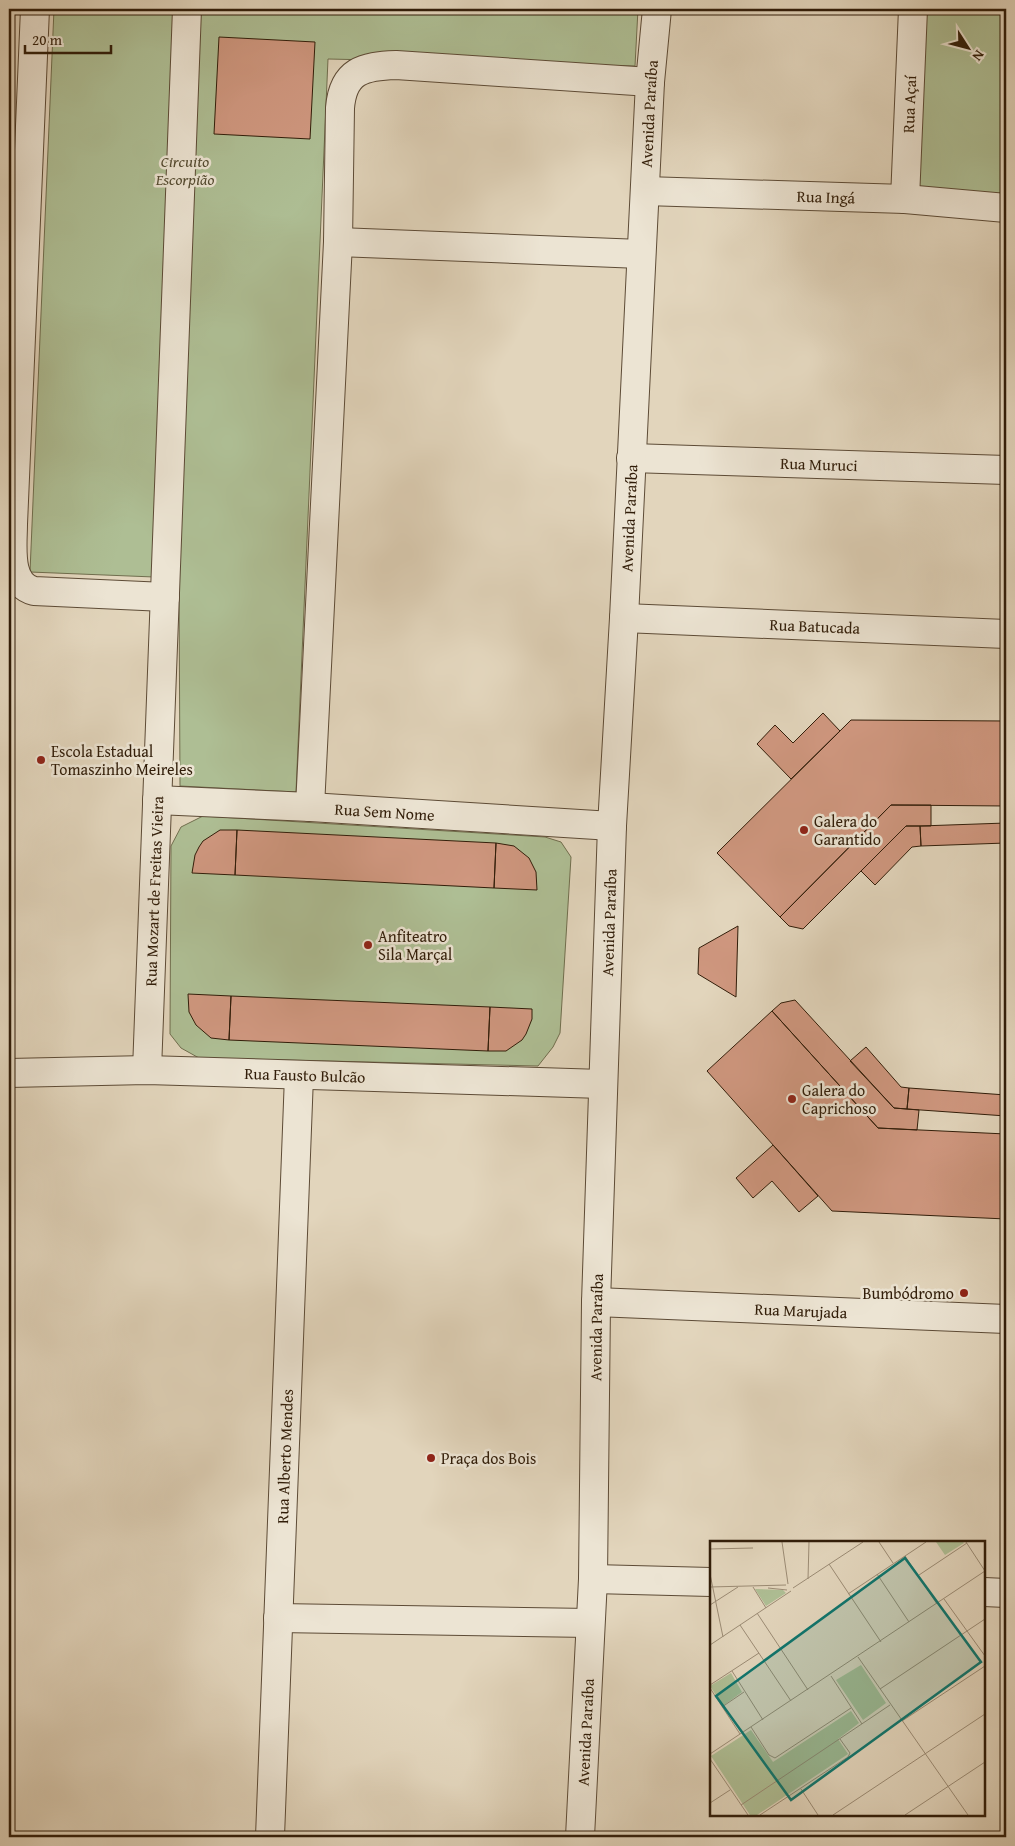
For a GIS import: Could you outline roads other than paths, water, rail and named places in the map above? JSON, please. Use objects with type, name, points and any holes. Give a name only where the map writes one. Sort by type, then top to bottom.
[{"type":"street","points":[[35,9],[20,113],[13,524],[13,561],[16,575],[24,586],[34,591],[165,597],[187,9]]},
{"type":"street","name":"Rua Açaí","points":[[905,199],[914,9]]},
{"type":"street","name":"Avenida Paraíba","points":[[580,1837],[593,1579],[596,1302],[612,826],[642,254],[650,82],[651,14]]},
{"type":"street","points":[[310,807],[338,242],[341,95],[350,80],[365,68],[388,65],[430,66],[650,82]]},
{"type":"street","name":"Rua Ingá","points":[[645,191],[905,199],[1006,208]]},
{"type":"street","points":[[338,242],[642,254]]},
{"type":"street","name":"Rua Muruci","points":[[631,458],[1006,470]]},
{"type":"street","name":"Rua Mozart de Freitas Vieira","points":[[147,1070],[165,597]]},
{"type":"street","name":"Rua Batucada","points":[[624,618],[1006,634]]},
{"type":"street","name":"Rua Sem Nome","points":[[157,800],[310,807],[612,826]]},
{"type":"street","name":"Rua Fausto Bulcão","points":[[9,1072],[147,1070],[602,1084]]},
{"type":"street","name":"Rua Alberto Mendes","points":[[270,1837],[299,1076]]},
{"type":"street","name":"Rua Marujada","points":[[596,1302],[1006,1319]]},
{"type":"street","points":[[593,1579],[710,1582]]},
{"type":"street","points":[[985,1592],[1006,1592]]},
{"type":"street","points":[[278,1618],[590,1623]]},
{"type":"place","name":"Escola Estadual Tomaszinho Meireles","points":[[41,760]]},
{"type":"place","name":"Galera do Garantido","points":[[804,830]]},
{"type":"place","name":"Anfiteatro Sila Marçal","points":[[368,945]]},
{"type":"place","name":"Galera do Caprichoso","points":[[792,1099]]},
{"type":"place","name":"Bumbódromo","points":[[964,1293]]},
{"type":"place","name":"Praça dos Bois","points":[[431,1458]]},
{"type":"park label","name":"Circuito Escorpião","points":[[185,170]]}]
